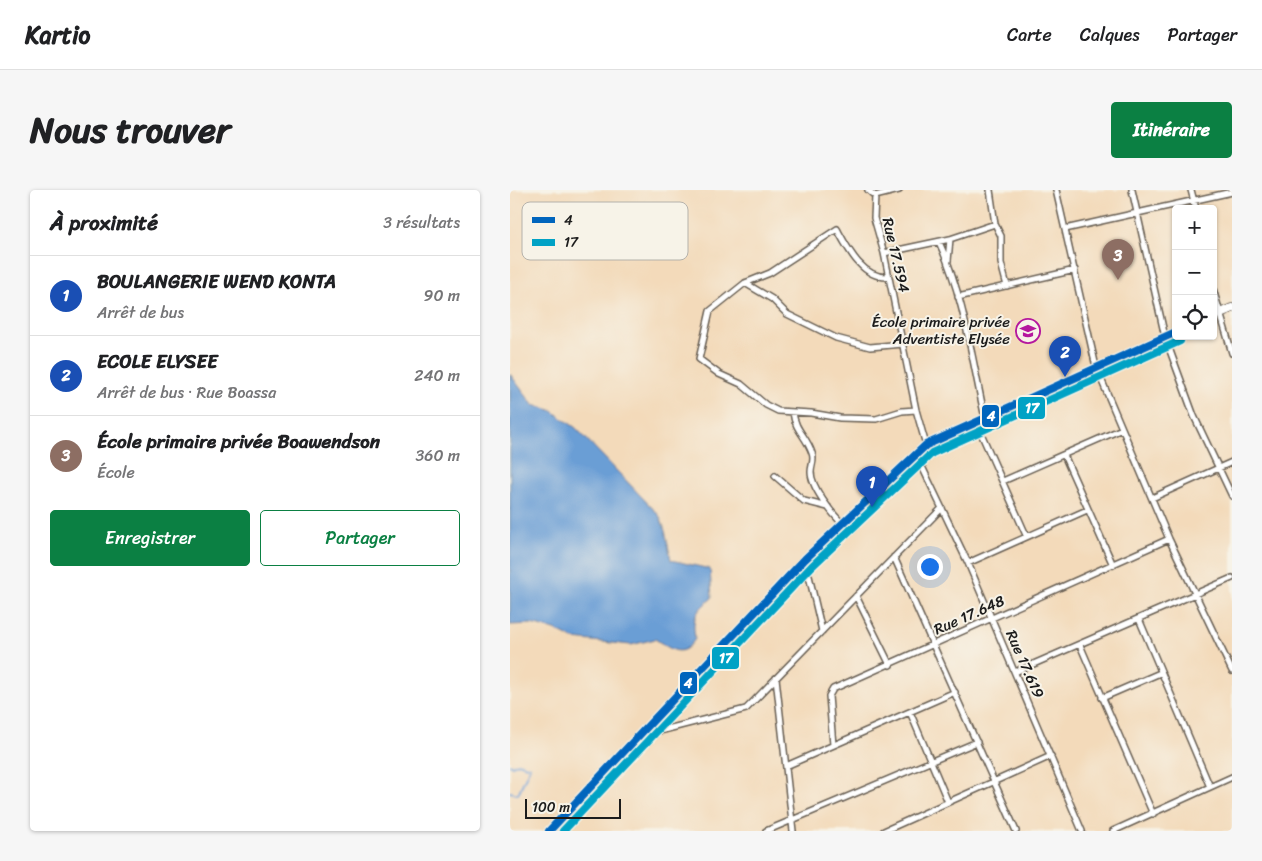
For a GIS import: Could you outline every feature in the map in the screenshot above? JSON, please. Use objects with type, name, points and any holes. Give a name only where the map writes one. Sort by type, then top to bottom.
[{"type":"street","points":[[868,190],[875,196],[899,190]]},
{"type":"street","points":[[990,190],[995,224],[1001,236],[1002,263],[1007,286]]},
{"type":"street","points":[[1056,190],[1096,367],[1169,539],[1232,672]]},
{"type":"street","points":[[1132,190],[1165,336],[1194,416],[1232,496]]},
{"type":"street","points":[[1191,190],[1195,205]]},
{"type":"street","points":[[1065,229],[1232,192]]},
{"type":"street","name":"Rue 17.594","points":[[875,196],[874,218],[884,253],[916,410],[926,445]]},
{"type":"street","points":[[884,253],[939,242],[995,224]]},
{"type":"street","points":[[888,276],[878,277],[863,268],[837,229],[770,273],[745,283],[710,311],[699,359],[719,374],[742,384],[773,409],[840,418],[876,419],[902,411],[916,410]]},
{"type":"street","points":[[948,262],[950,239]]},
{"type":"street","points":[[939,242],[948,262],[958,296],[985,418]]},
{"type":"street","points":[[958,296],[1075,270]]},
{"type":"street","points":[[745,283],[772,299],[787,314],[836,338],[870,347],[902,344]]},
{"type":"street","points":[[1217,315],[1232,308]]},
{"type":"street","points":[[1217,317],[1232,352]]},
{"type":"street","points":[[550,831],[805,559],[926,445],[1172,333]]},
{"type":"street","points":[[793,412],[797,430],[806,438],[814,457],[811,474],[828,507],[843,524]]},
{"type":"street","points":[[976,422],[1026,536]]},
{"type":"street","points":[[1003,481],[1122,429]]},
{"type":"street","name":"Rue 17.619","points":[[916,454],[968,564],[1082,831]]},
{"type":"street","points":[[1064,455],[1113,565]]},
{"type":"street","points":[[1152,498],[1232,462]]},
{"type":"street","points":[[775,476],[804,501],[828,507]]},
{"type":"street","points":[[639,736],[745,709],[942,508]]},
{"type":"street","points":[[968,564],[1026,536],[1087,510]]},
{"type":"street","name":"Rue 17.648","points":[[833,745],[829,693],[1169,539]]},
{"type":"street","points":[[894,557],[1015,831]]},
{"type":"street","points":[[805,559],[822,630]]},
{"type":"street","points":[[1015,672],[1232,578]]},
{"type":"street","points":[[856,596],[890,665]]},
{"type":"street","points":[[1139,619],[1160,673],[1210,787]]},
{"type":"street","points":[[1080,645],[1152,814]]},
{"type":"street","points":[[1102,698],[1160,673]]},
{"type":"street","points":[[776,678],[793,831]]},
{"type":"street","points":[[786,766],[955,692]]},
{"type":"street","points":[[910,712],[948,802]]},
{"type":"street","points":[[766,831],[930,760],[977,742]]},
{"type":"street","points":[[884,831],[995,783],[1051,756]]},
{"type":"street","points":[[1112,831],[1232,777]]},
{"type":"water","points":[[510,374],[533,405],[551,410],[576,428],[659,515],[671,560],[710,569],[712,598],[698,611],[694,625],[695,639],[686,649],[676,651],[655,639],[631,645],[573,639],[555,630],[531,624],[510,625]]},
{"type":"waterway","points":[[510,764],[512,766],[518,763],[530,767],[518,794],[510,792]]},
{"type":"transit line","name":"4","points":[[549,831],[805,559],[926,445],[1172,334]]},
{"type":"transit line","name":"17","points":[[563,831],[812,566],[932,453],[1180,341]]},
{"type":"place","name":"École primaire privée Boawendson","points":[[1118,280]]},
{"type":"place","name":"École primaire privée Adventiste Elysée","points":[[1028,331]]},
{"type":"place","name":"ECOLE ELYSEE","points":[[1065,377]]},
{"type":"place","name":"BOULANGERIE WEND KONTA","points":[[872,507]]}]
